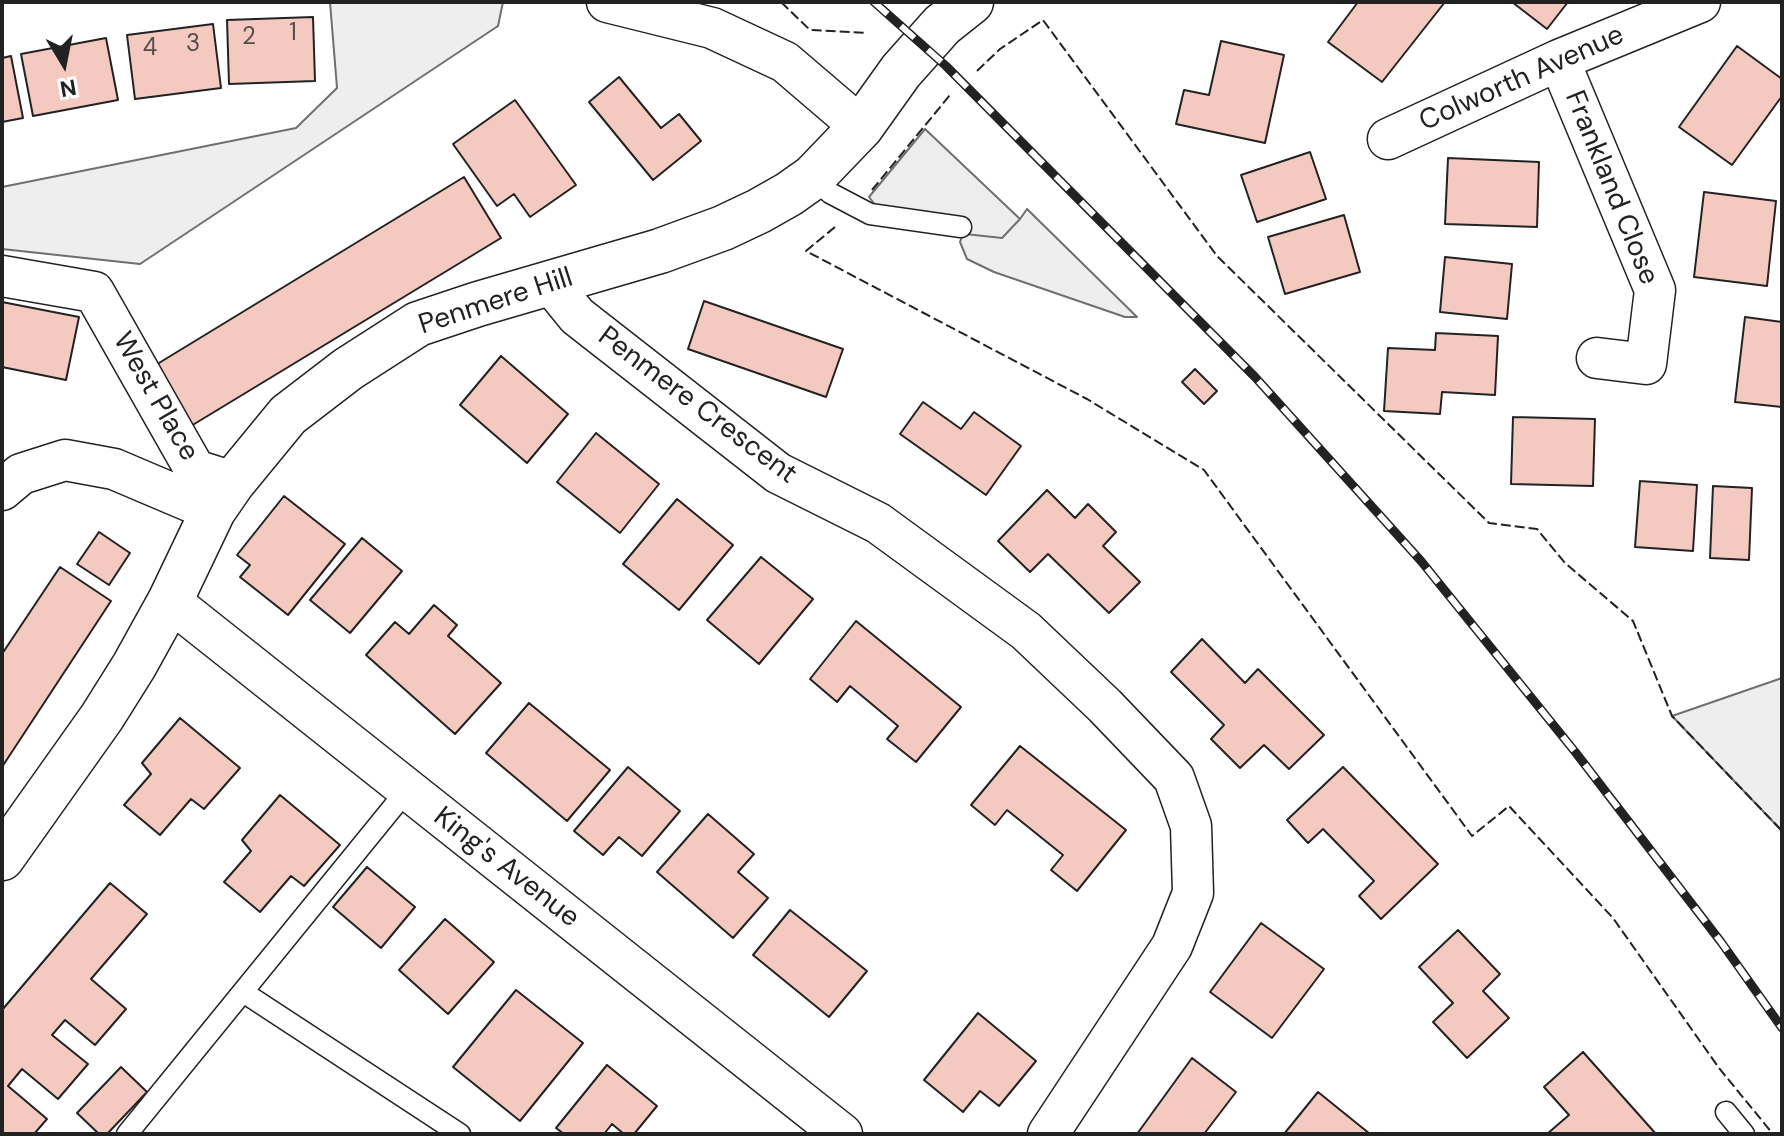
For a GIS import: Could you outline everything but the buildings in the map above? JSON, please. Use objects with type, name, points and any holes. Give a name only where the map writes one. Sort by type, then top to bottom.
[{"type":"street","points":[[607,2],[712,28],[785,62],[861,127]]},
{"type":"street","name":"Penmere Hill","points":[[2,858],[102,717],[170,601],[223,497],[288,415],[348,369],[418,324],[660,251],[759,211],[813,177],[861,127],[901,71],[942,25],[971,2]]},
{"type":"street","name":"Colworth Avenue","points":[[1388,139],[1559,60],[1700,2]]},
{"type":"street","name":"Frankland Close","points":[[1559,60],[1655,290],[1646,364],[1597,358]]},
{"type":"street","name":"West Place","points":[[2,276],[94,292],[195,470],[223,497]]},
{"type":"street","name":"Penmere Crescent","points":[[551,284],[577,316],[778,473],[878,523],[1026,631],[1105,706],[1174,778],[1191,826],[1193,893],[1172,946],[1048,1134]]},
{"type":"street","points":[[2,449],[114,469],[223,497]]},
{"type":"street","points":[[2,490],[21,474],[65,460]]},
{"type":"street","name":"King's Avenue","points":[[170,601],[842,1134]]},
{"type":"lane","points":[[813,177],[830,193],[870,214],[961,227]]},
{"type":"lane","points":[[127,1134],[407,790]]},
{"type":"lane","points":[[243,992],[460,1134]]},
{"type":"lane","points":[[1726,1112],[1744,1134]]},
{"type":"shaded area","points":[[330,2],[503,2],[498,26],[140,264],[2,249],[2,187],[296,128],[337,88]]},
{"type":"shaded area","points":[[925,129],[1020,219],[1002,238],[892,226],[869,197]]},
{"type":"shaded area","points":[[1027,209],[1137,317],[1125,317],[994,272],[967,259],[960,242],[963,234],[1020,219]]},
{"type":"shaded area","points":[[1782,678],[1782,831],[1672,716]]},
{"type":"railway","points":[[874,2],[946,66],[1255,377],[1421,561],[1576,753],[1721,942],[1782,1028]]},
{"type":"fence","points":[[781,2],[810,30],[867,33]]},
{"type":"fence","points":[[977,71],[1000,49],[1043,20],[1217,256],[1489,523],[1537,529],[1565,563],[1633,621],[1672,716],[1782,831]]},
{"type":"fence","points":[[872,190],[950,95]]},
{"type":"fence","points":[[835,227],[806,251],[1087,399],[1204,470],[1472,836],[1509,806],[1613,918],[1719,1068],[1773,1134]]}]
